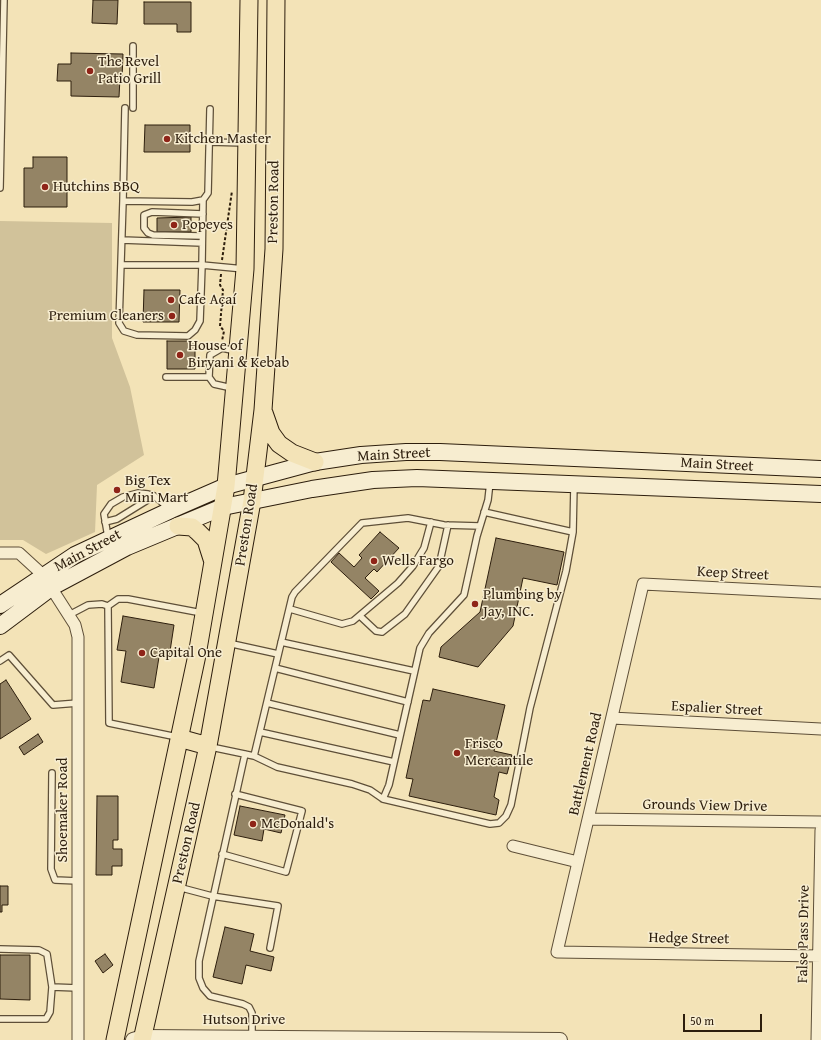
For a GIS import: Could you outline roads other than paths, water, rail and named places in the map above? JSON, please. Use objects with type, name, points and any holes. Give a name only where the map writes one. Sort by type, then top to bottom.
[{"type":"main road","name":"Preston Road","points":[[115,1040],[205,614],[226,486],[239,351],[244,268],[248,143],[249,0]]},
{"type":"main road","name":"Preston Road","points":[[139,1039],[177,887],[208,746],[252,501],[263,410],[274,249],[276,0]]},
{"type":"main road","points":[[248,143],[275,143]]},
{"type":"main road","points":[[263,410],[271,433],[279,444],[292,454],[315,462]]},
{"type":"main road","name":"Main Street","points":[[0,626],[75,554],[226,486],[254,477],[315,462],[361,455],[406,452],[821,469]]},
{"type":"main road","points":[[574,484],[576,459]]},
{"type":"main road","name":"Main Street","points":[[0,605],[48,581],[223,507],[312,489],[373,480],[417,478],[821,494]]},
{"type":"main road","points":[[178,526],[192,527],[206,540],[213,564]]},
{"type":"main road","points":[[179,738],[208,746]]},
{"type":"street","name":"Shoemaker Road","points":[[0,553],[19,553],[48,581],[75,625],[78,637],[78,1040]]},
{"type":"street","name":"Keep Street","points":[[643,584],[821,593]]},
{"type":"street","name":"Battlement Road","points":[[557,952],[643,584]]},
{"type":"street","name":"Espalier Street","points":[[612,718],[821,729]]},
{"type":"street","name":"Grounds View Drive","points":[[588,819],[821,822]]},
{"type":"street","name":"False Pass Drive","points":[[817,1040],[820,956],[821,830]]},
{"type":"street","points":[[513,846],[578,862]]},
{"type":"street","name":"Hedge Street","points":[[557,952],[820,956]]},
{"type":"street","name":"Hutson Drive","points":[[139,1039],[252,1037],[560,1040]]},
{"type":"lane","points":[[0,188],[2,20],[4,0]]},
{"type":"lane","points":[[133,46],[133,108]]},
{"type":"lane","points":[[125,108],[124,201],[119,323],[124,332],[136,335],[188,336],[195,330],[200,321],[203,200],[208,193],[210,109]]},
{"type":"lane","points":[[210,142],[248,143]]},
{"type":"lane","points":[[124,201],[192,202],[203,200]]},
{"type":"lane","points":[[202,236],[153,235],[148,233],[144,228],[144,218],[146,214],[152,212],[203,214]]},
{"type":"lane","points":[[122,240],[202,243]]},
{"type":"lane","points":[[121,265],[202,265],[221,268],[244,268]]},
{"type":"lane","points":[[235,388],[214,384],[209,377],[210,355],[222,348],[239,351]]},
{"type":"lane","points":[[166,377],[209,377]]},
{"type":"lane","points":[[384,799],[422,642],[464,595],[480,526],[488,500],[491,481]]},
{"type":"lane","points":[[208,746],[254,756],[276,767],[362,786],[384,799],[490,824],[499,823],[506,816],[511,805],[530,708],[566,570],[573,532],[574,484]]},
{"type":"lane","points":[[108,539],[104,522],[104,514],[106,509],[111,504],[124,497],[138,493],[154,496],[171,510]]},
{"type":"lane","points":[[104,522],[116,519],[154,496]]},
{"type":"lane","points":[[484,512],[573,532]]},
{"type":"lane","points":[[254,756],[281,642],[295,592],[362,523],[408,518],[448,525],[480,526]]},
{"type":"lane","points":[[290,609],[342,624],[353,621],[398,582],[413,566],[424,548],[431,522]]},
{"type":"lane","points":[[360,616],[376,631],[382,632],[404,614],[439,566],[448,525]]},
{"type":"lane","points":[[108,606],[118,599],[128,599],[205,614]]},
{"type":"lane","points":[[69,615],[88,605],[102,604],[108,606]]},
{"type":"lane","points":[[108,606],[109,723],[179,738]]},
{"type":"lane","points":[[281,642],[414,670]]},
{"type":"lane","points":[[227,643],[278,654]]},
{"type":"lane","points":[[0,661],[9,655],[53,705],[78,703]]},
{"type":"lane","points":[[275,668],[408,702]]},
{"type":"lane","points":[[267,703],[400,735]]},
{"type":"lane","points":[[260,732],[394,762]]},
{"type":"lane","points":[[244,754],[212,896],[199,961],[199,978],[203,988],[210,996],[243,1004],[249,1008],[252,1013],[252,1037]]},
{"type":"lane","points":[[52,773],[51,869],[55,880],[78,881]]},
{"type":"lane","points":[[222,854],[286,872],[302,810],[236,794]]},
{"type":"lane","points":[[177,887],[212,896],[278,906],[270,948]]},
{"type":"lane","points":[[0,949],[39,950],[47,954],[52,987],[50,1012],[46,1019],[0,1019]]},
{"type":"lane","points":[[52,987],[78,988]]},
{"type":"place","name":"The Revel Patio Grill","points":[[90,71]]},
{"type":"place","name":"Kitchen Master","points":[[167,139]]},
{"type":"place","name":"Hutchins BBQ","points":[[45,187]]},
{"type":"place","name":"Popeyes","points":[[174,225]]},
{"type":"place","name":"Cafe Açaí","points":[[171,300]]},
{"type":"place","name":"Premium Cleaners","points":[[172,316]]},
{"type":"place","name":"House of Biryani & Kebab","points":[[180,355]]},
{"type":"place","name":"Big Tex Mini Mart","points":[[117,490]]},
{"type":"place","name":"Wells Fargo","points":[[374,561]]},
{"type":"place","name":"Plumbing by Jay, INC.","points":[[475,604]]},
{"type":"place","name":"Capital One","points":[[142,653]]},
{"type":"place","name":"Frisco Mercantile","points":[[457,753]]},
{"type":"place","name":"McDonald's","points":[[253,824]]}]
